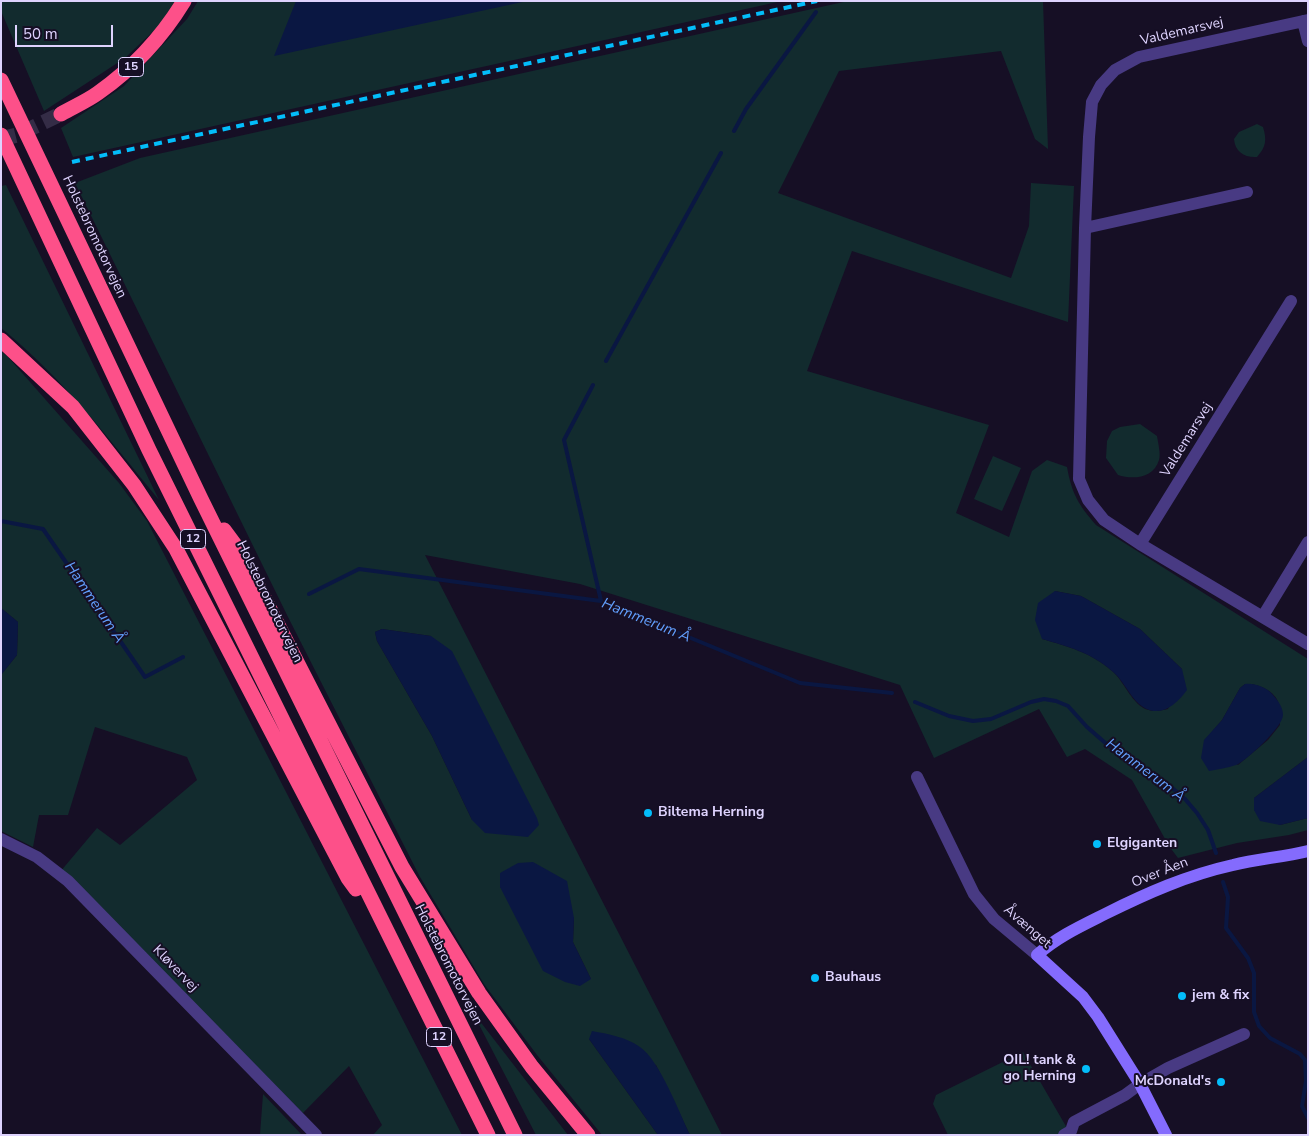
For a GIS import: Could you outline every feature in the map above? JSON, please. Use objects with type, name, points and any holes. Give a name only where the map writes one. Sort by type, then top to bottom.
[{"type":"highway","name":"15","points":[[61,114],[97,94],[130,67],[171,23],[184,1]]},
{"type":"highway","name":"Holstebromotorvejen","points":[[1,80],[201,499],[413,931],[516,1135]]},
{"type":"highway","name":"12","points":[[1,135],[149,450],[488,1135]]},
{"type":"highway","points":[[1,340],[73,408],[134,485],[176,549],[348,878],[390,940]]},
{"type":"highway","points":[[201,499],[241,554],[402,867],[479,992],[532,1067],[588,1135]]},
{"type":"street","name":"Valdemarsvej","points":[[1308,41],[1305,20],[1139,57],[1115,70],[1101,84],[1092,102],[1088,136],[1079,480],[1088,500],[1104,520],[1140,544],[1308,644]]},
{"type":"street","points":[[1085,228],[1247,192]]},
{"type":"street","name":"Valdemarsvej","points":[[1140,544],[1291,301]]},
{"type":"street","points":[[1263,616],[1308,542]]},
{"type":"street","name":"Åvænget","points":[[917,777],[974,894],[994,919],[1083,997],[1107,1030],[1140,1084],[1166,1135]]},
{"type":"street","name":"Kløvervej","points":[[1,839],[37,858],[68,881],[316,1135]]},
{"type":"street","name":"Over Åen","points":[[1037,955],[1072,930],[1157,889],[1199,873],[1235,864],[1308,851]]},
{"type":"street","points":[[1064,1135],[1071,1131],[1074,1122],[1125,1095],[1140,1084],[1180,1062],[1244,1034]]},
{"type":"green space","points":[[1,1],[177,1],[164,21],[125,58],[44,111],[1,11]]},
{"type":"green space","points":[[198,1],[782,1],[73,157],[61,128],[124,86],[187,19]]},
{"type":"green space","points":[[848,1],[1043,1],[1048,149],[1035,139],[1001,51],[839,71],[778,193],[1011,278],[1029,226],[1031,183],[1074,186],[1068,322],[852,251],[807,371],[989,425],[956,513],[1009,537],[1032,471],[1047,460],[1067,467],[1077,498],[1096,525],[1308,659],[1308,757],[1254,798],[1254,810],[1280,825],[1308,818],[1308,830],[1237,843],[1178,858],[1169,846],[1132,780],[1085,749],[1067,757],[1039,709],[934,758],[900,685],[580,584],[425,555],[722,1135],[690,1135],[656,1065],[589,1039],[658,1135],[602,1135],[537,1055],[484,984],[420,877],[288,617],[75,183],[140,158]],"holes":[[[1055,591],[1081,596],[1140,629],[1182,669],[1168,709],[1156,711],[1145,709],[1135,701],[1116,675],[1096,659],[1061,644],[1042,639]],[[382,629],[431,636],[472,820],[432,736],[377,641],[375,632]],[[1245,684],[1255,685],[1270,691],[1280,706],[1280,725],[1268,740],[1238,765],[1204,741],[1222,720],[1240,688]],[[500,887],[574,918],[573,942],[591,979]]]},
{"type":"green space","points":[[1257,124],[1263,127],[1265,143],[1257,157],[1245,155],[1236,147],[1234,139],[1239,132]]},
{"type":"green space","points":[[6,185],[159,500],[65,388],[24,347],[1,328],[1,186]]},
{"type":"green space","points":[[1,351],[119,483],[147,521],[462,1135],[373,1135],[382,1125],[349,1066],[303,1113],[97,905],[60,872],[97,828],[120,845],[197,780],[187,757],[95,727],[68,815],[39,815],[33,847],[1,831],[1,675],[17,655],[18,622],[1,608]]},
{"type":"green space","points":[[1140,424],[1157,436],[1159,460],[1153,471],[1148,474],[1136,477],[1118,475],[1106,458],[1107,441],[1112,431],[1120,427]]},
{"type":"green space","points":[[993,456],[1021,468],[1002,511],[974,499]]},
{"type":"green space","points":[[472,1011],[568,1135],[536,1135]]},
{"type":"green space","points":[[1023,1052],[1071,1135],[948,1135],[933,1104],[936,1095]]},
{"type":"green space","points":[[263,1094],[302,1135],[260,1135]]},
{"type":"water","points":[[296,1],[527,1],[274,56]]},
{"type":"water","points":[[1055,591],[1081,596],[1140,629],[1182,669],[1187,690],[1170,707],[1164,710],[1150,710],[1136,701],[1119,678],[1096,659],[1061,644],[1042,639],[1035,620],[1038,603]]},
{"type":"water","points":[[1,608],[18,622],[17,655],[1,675]]},
{"type":"water","points":[[382,629],[431,636],[452,651],[537,818],[539,825],[528,837],[485,833],[472,820],[432,736],[377,641],[375,632]]},
{"type":"water","points":[[1245,684],[1260,686],[1270,692],[1277,700],[1283,712],[1281,720],[1271,735],[1241,762],[1233,766],[1209,771],[1201,758],[1204,740],[1222,720],[1240,688]]},
{"type":"water","points":[[1308,757],[1308,818],[1280,825],[1260,821],[1254,810],[1254,798]]},
{"type":"water","points":[[533,862],[567,881],[574,918],[573,942],[591,979],[580,986],[565,982],[543,971],[500,887],[500,873],[518,863]]},
{"type":"water","points":[[592,1031],[617,1036],[629,1041],[640,1047],[647,1054],[662,1075],[690,1135],[658,1135],[589,1039]]},
{"type":"waterway","points":[[734,131],[746,109],[816,12]]},
{"type":"waterway","points":[[606,361],[721,153]]},
{"type":"waterway","points":[[593,385],[564,440],[601,601]]},
{"type":"waterway","name":"Hammerum Å","points":[[1,521],[43,529],[145,677],[183,657]]},
{"type":"waterway","name":"Hammerum Å","points":[[309,594],[359,569],[601,601],[800,683],[892,693]]},
{"type":"waterway","name":"Hammerum Å","points":[[915,702],[949,716],[973,721],[991,719],[1031,702],[1044,699],[1068,706],[1087,727],[1110,747],[1170,786],[1185,799],[1208,830],[1216,853]]},
{"type":"waterway","name":"Hammerum Å","points":[[1223,882],[1228,897],[1226,928],[1248,958],[1254,973],[1254,1012],[1259,1026],[1270,1038],[1300,1054],[1305,1060],[1306,1081],[1302,1106],[1308,1118]]},
{"type":"tunnel","points":[[1,139],[17,135],[61,114]]},
{"type":"railway","points":[[72,162],[817,1]]},
{"type":"place","name":"Biltema Herning","points":[[648,813]]},
{"type":"place","name":"Elgiganten","points":[[1097,844]]},
{"type":"place","name":"Bauhaus","points":[[815,978]]},
{"type":"place","name":"jem & fix","points":[[1182,996]]},
{"type":"place","name":"OIL! tank & go Herning","points":[[1086,1069]]},
{"type":"place","name":"McDonald's","points":[[1221,1082]]}]
